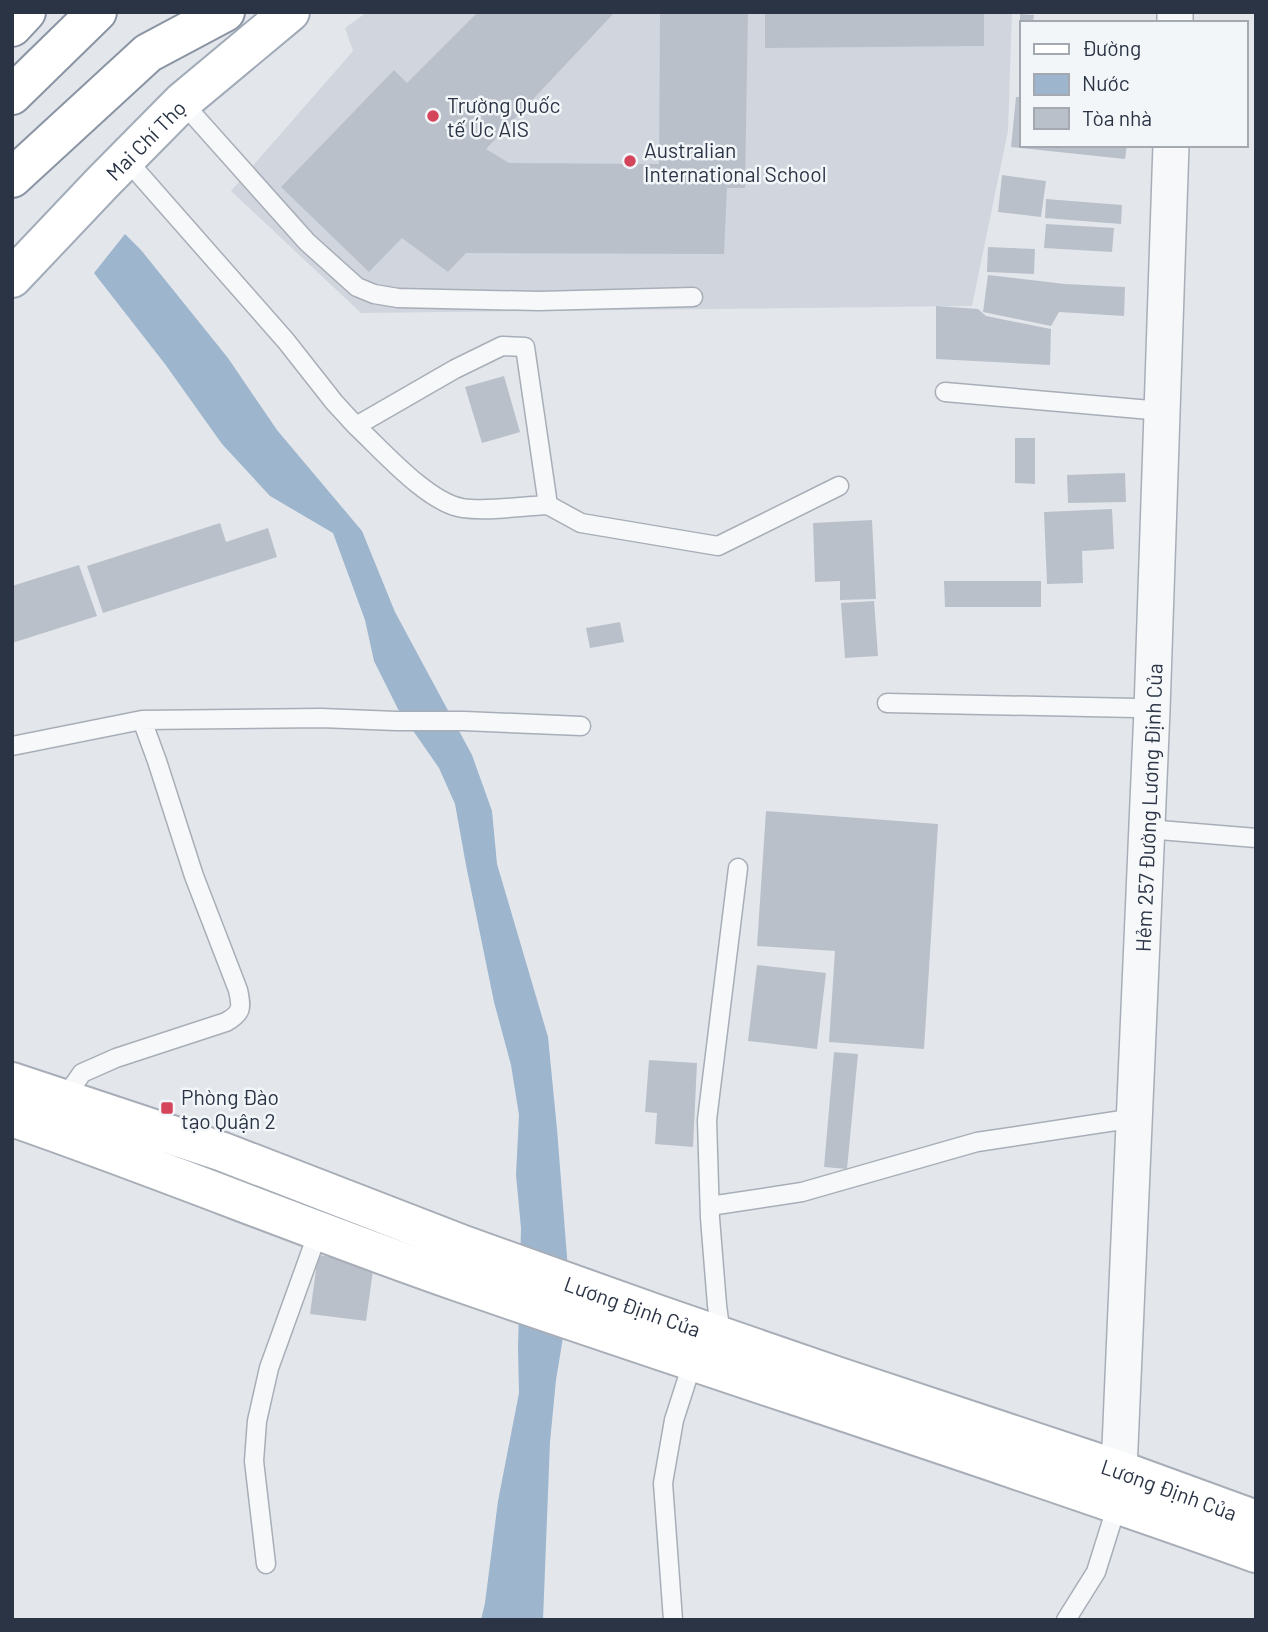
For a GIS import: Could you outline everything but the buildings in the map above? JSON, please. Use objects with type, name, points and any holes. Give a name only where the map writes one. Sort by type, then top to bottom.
[{"type":"main road","points":[[12,27],[26,12]]},
{"type":"main road","points":[[12,95],[97,12]]},
{"type":"main road","points":[[12,178],[148,53],[181,12]]},
{"type":"main road","points":[[148,53],[225,12]]},
{"type":"main road","name":"Mai Chí Thọ","points":[[12,278],[182,102],[290,12]]},
{"type":"main road","name":"Lương Định Của","points":[[12,1082],[223,1152],[461,1264],[654,1331],[721,1336],[836,1376],[1255,1541]]},
{"type":"main road","name":"Lương Định Của","points":[[12,1117],[317,1232],[461,1264]]},
{"type":"main road","name":"Lương Định Của","points":[[654,1331],[693,1361],[841,1410],[1118,1488]]},
{"type":"street","name":"Hẻm 257 Đường Lương Định Của","points":[[1118,1488],[1147,829],[1144,709],[1162,411],[1171,147]]},
{"type":"lane","points":[[182,102],[307,243],[357,287],[374,294],[398,298],[539,301],[693,298]]},
{"type":"lane","points":[[127,159],[286,341],[356,426],[412,479],[440,500],[460,508],[548,505],[581,523],[718,545],[839,486]]},
{"type":"lane","points":[[356,426],[455,369],[502,346],[525,347],[548,505]]},
{"type":"lane","points":[[945,391],[1162,411]]},
{"type":"lane","points":[[887,703],[1144,709]]},
{"type":"lane","points":[[12,746],[142,720],[321,718],[581,726]]},
{"type":"lane","points":[[63,1100],[82,1073],[116,1058],[226,1022],[240,1011],[238,990],[194,877],[142,720]]},
{"type":"lane","points":[[1147,829],[1256,838]]},
{"type":"lane","points":[[721,1336],[710,1206],[707,1119],[738,868]]},
{"type":"lane","points":[[710,1206],[802,1192],[977,1142],[1135,1118]]},
{"type":"lane","points":[[266,1564],[254,1461],[257,1421],[269,1368],[317,1232]]},
{"type":"lane","points":[[673,1620],[663,1483],[674,1420],[693,1361]]},
{"type":"lane","points":[[1066,1620],[1096,1572],[1118,1488]]},
{"type":"shaded area","name":"Australian International School","points":[[367,12],[1012,12],[1008,131],[972,306],[361,313],[231,191],[353,51],[345,28]]},
{"type":"water","points":[[125,234],[228,358],[277,430],[362,531],[395,612],[472,755],[492,811],[497,864],[548,1037],[570,1295],[556,1380],[550,1442],[543,1620],[481,1620],[498,1501],[519,1393],[521,1228],[516,1175],[519,1115],[511,1065],[494,1002],[455,804],[439,768],[398,709],[374,661],[365,620],[333,533],[270,496],[222,444],[165,364],[94,273]]},
{"type":"place","name":"Trường Quốc tế Úc AIS","points":[[433,116]]},
{"type":"place","name":"Australian International School","points":[[630,161]]},
{"type":"place","name":"Phòng Đào tạo Quận 2","points":[[167,1108]]}]
